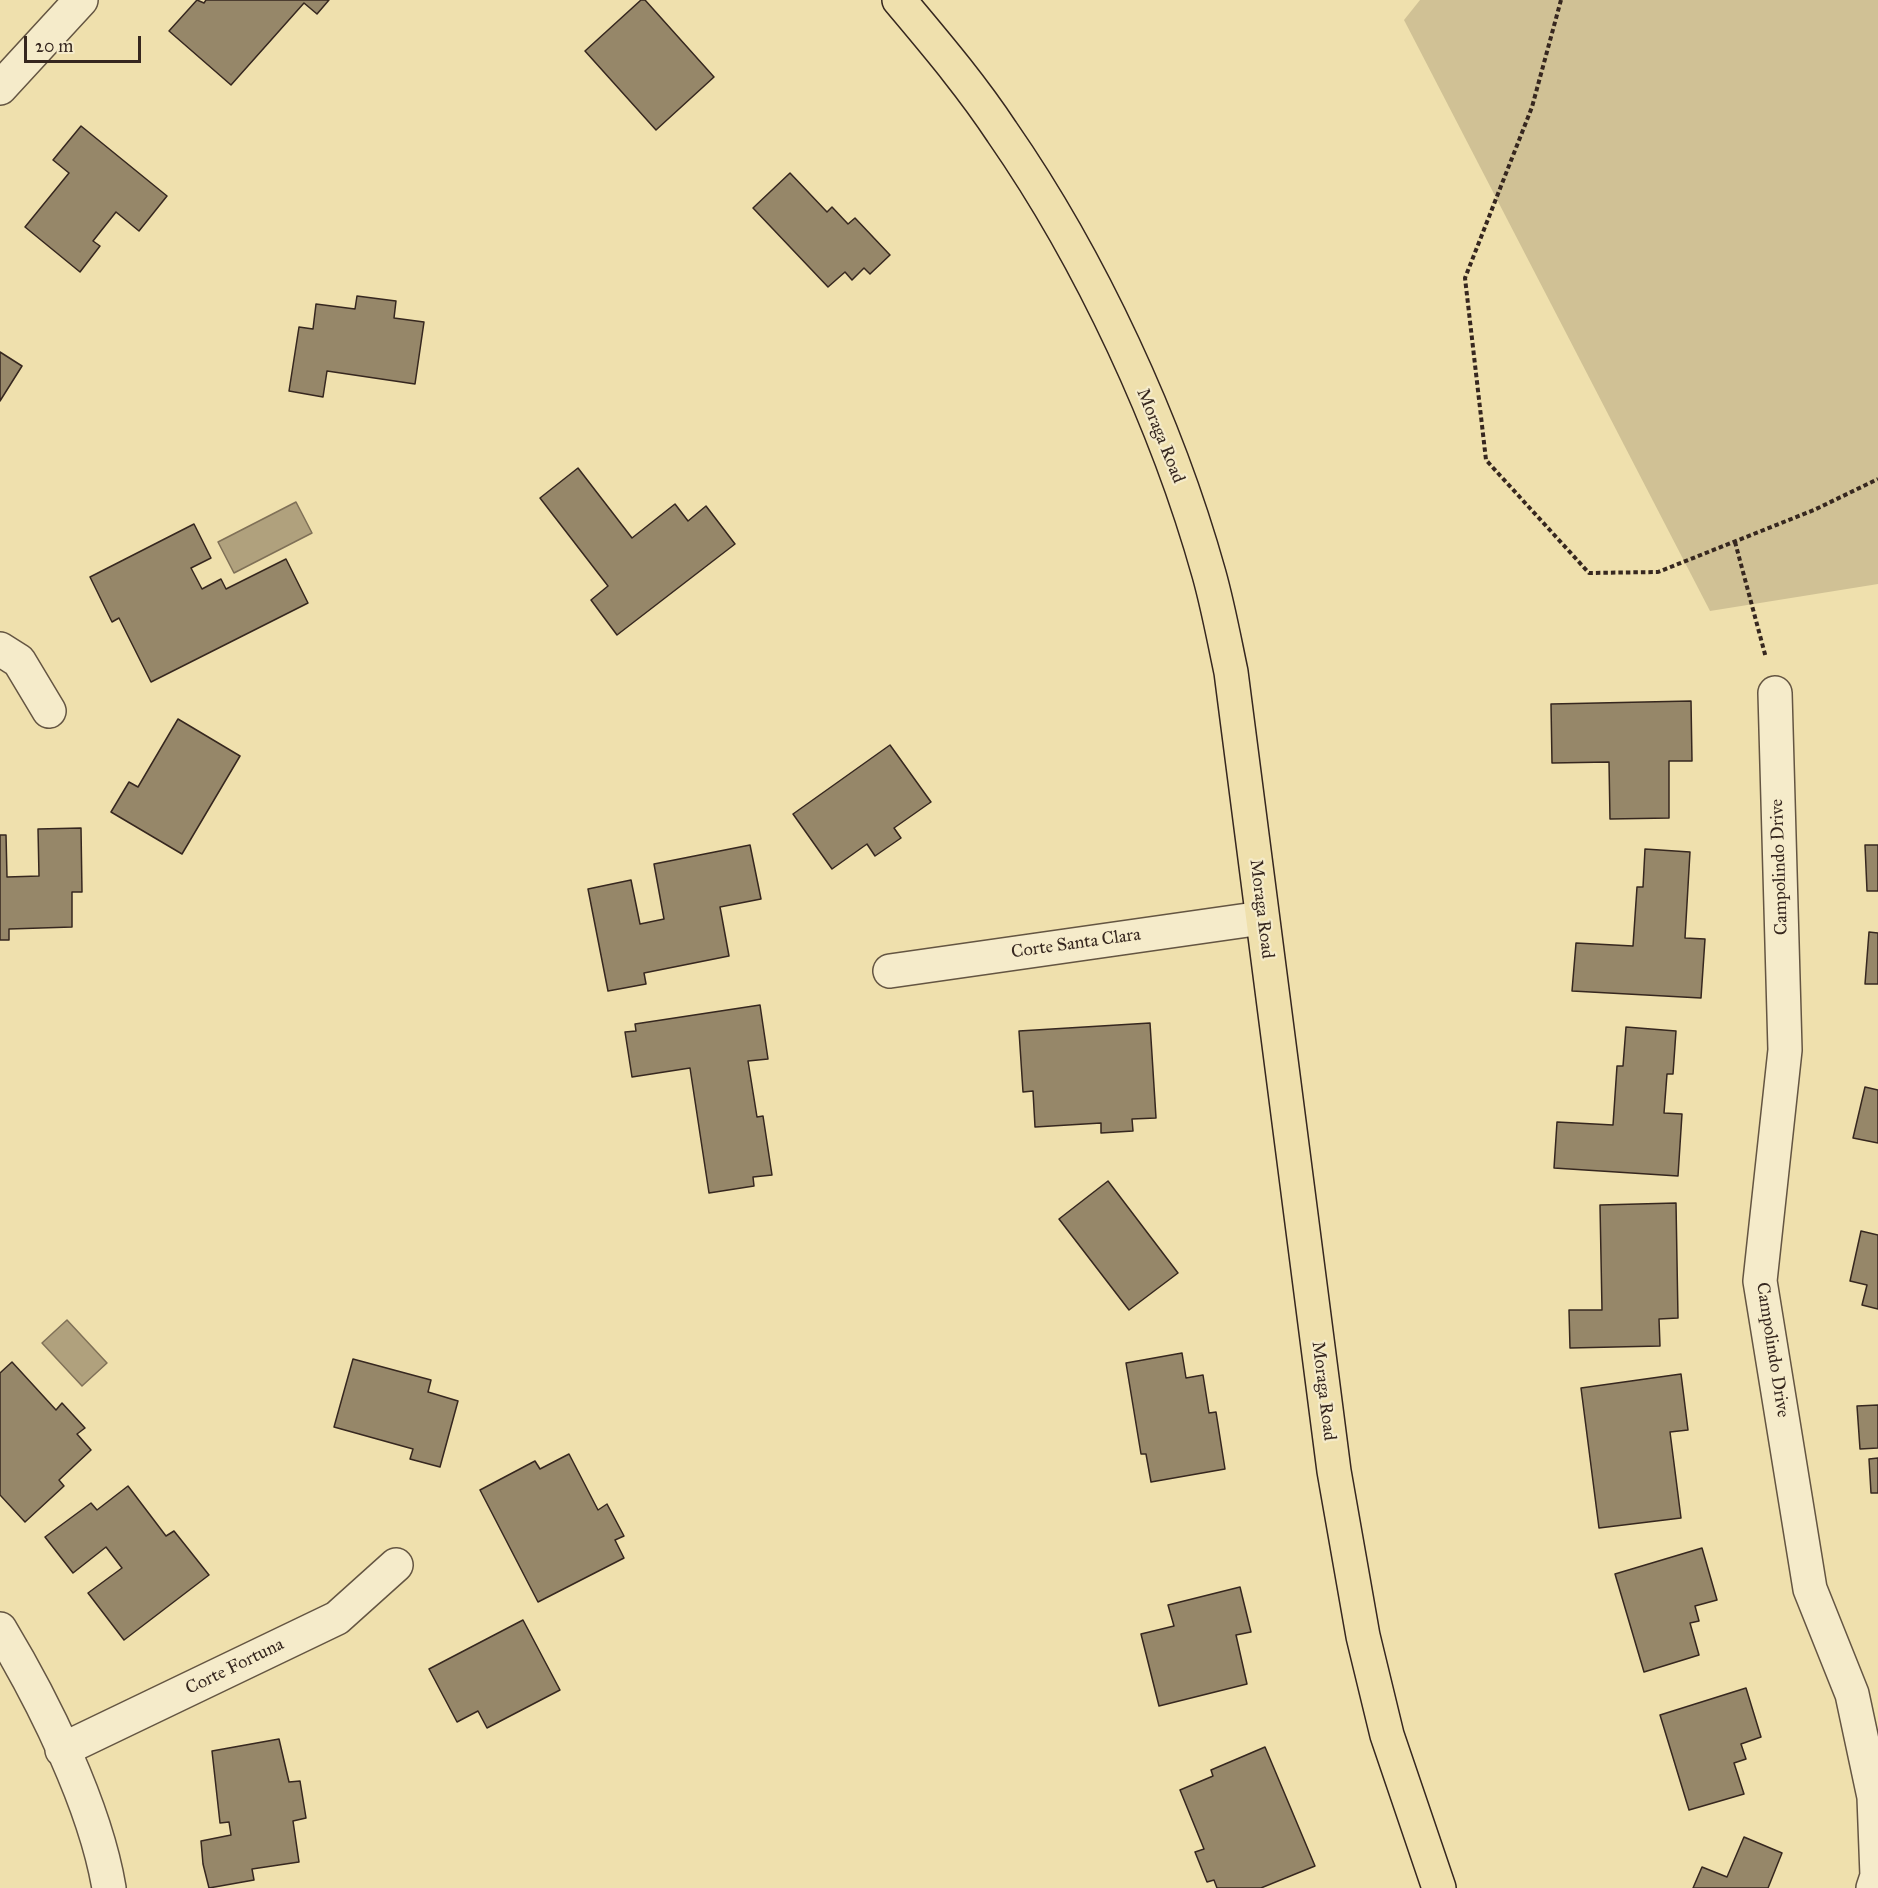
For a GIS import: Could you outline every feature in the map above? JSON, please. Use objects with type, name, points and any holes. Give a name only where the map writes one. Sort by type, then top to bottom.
[{"type":"main road","name":"Moraga Road","points":[[898,0],[955,66],[1003,133],[1062,228],[1114,330],[1182,489],[1210,575],[1231,672],[1334,1471],[1363,1636],[1387,1735],[1439,1888]]},
{"type":"street","points":[[0,88],[81,0]]},
{"type":"street","points":[[0,649],[19,661],[49,711]]},
{"type":"street","name":"Campolindo Drive","points":[[1775,693],[1785,1050],[1760,1281],[1810,1589],[1852,1694],[1874,1797],[1876,1880]]},
{"type":"street","name":"Corte Santa Clara","points":[[890,971],[1262,918]]},
{"type":"street","name":"Corte Fortuna","points":[[62,1750],[337,1618],[396,1565]]},
{"type":"street","points":[[0,1629],[28,1676],[62,1750],[102,1850],[109,1888]]},
{"type":"path","points":[[1561,0],[1532,107],[1465,278],[1486,460],[1589,573],[1658,572],[1814,510],[1878,479]]},
{"type":"path","points":[[1735,542],[1775,693]]},
{"type":"shaded area","points":[[1420,0],[1878,0],[1878,584],[1710,611],[1404,20]]},
{"type":"shaded area","points":[[296,502],[312,533],[234,573],[218,542]]},
{"type":"shaded area","points":[[67,1320],[107,1363],[82,1386],[42,1343]]},
{"type":"building","points":[[197,0],[204,3],[206,0],[329,0],[317,14],[304,3],[231,85],[169,31]]},
{"type":"building","points":[[641,0],[645,0],[714,77],[656,130],[585,51]]},
{"type":"building","points":[[81,126],[167,196],[139,231],[116,212],[93,241],[100,246],[80,272],[25,227],[69,173],[53,160]]},
{"type":"building","points":[[790,173],[827,212],[832,207],[848,224],[855,218],[890,255],[870,274],[864,268],[852,280],[845,272],[828,287],[753,208]]},
{"type":"building","points":[[357,296],[396,301],[394,318],[424,322],[415,384],[327,371],[323,397],[289,391],[299,327],[313,329],[316,304],[355,309]]},
{"type":"building","points":[[0,352],[22,366],[0,401]]},
{"type":"building","points":[[578,468],[632,538],[675,504],[688,521],[706,506],[735,544],[617,635],[591,600],[608,586],[540,498]]},
{"type":"building","points":[[194,524],[211,558],[191,568],[202,589],[221,579],[226,589],[286,559],[308,603],[151,682],[119,618],[112,622],[90,577]]},
{"type":"building","points":[[1691,701],[1692,761],[1669,761],[1669,818],[1610,819],[1609,762],[1552,763],[1551,704]]},
{"type":"building","points":[[178,719],[240,756],[182,854],[111,812],[129,782],[138,787]]},
{"type":"building","points":[[890,745],[931,802],[894,828],[901,838],[875,856],[867,844],[832,869],[793,814]]},
{"type":"building","points":[[81,828],[82,892],[72,892],[72,927],[9,929],[9,940],[0,940],[0,835],[6,835],[7,877],[39,876],[38,829]]},
{"type":"building","points":[[750,845],[761,899],[720,907],[729,956],[644,973],[646,984],[608,991],[588,889],[631,880],[640,924],[664,919],[654,864]]},
{"type":"building","points":[[1865,845],[1878,845],[1878,891],[1867,891]]},
{"type":"building","points":[[1645,849],[1690,852],[1685,938],[1705,939],[1701,998],[1572,991],[1576,943],[1633,946],[1637,887],[1643,887]]},
{"type":"building","points":[[1869,932],[1878,933],[1878,984],[1865,984]]},
{"type":"building","points":[[760,1005],[768,1059],[748,1061],[757,1117],[763,1116],[772,1175],[753,1177],[754,1186],[709,1193],[690,1068],[632,1077],[625,1032],[636,1031],[635,1024]]},
{"type":"building","points":[[1150,1023],[1156,1118],[1132,1119],[1133,1131],[1101,1133],[1101,1123],[1035,1127],[1033,1091],[1023,1092],[1019,1031]]},
{"type":"building","points":[[1626,1027],[1676,1031],[1673,1074],[1667,1074],[1664,1113],[1682,1114],[1678,1176],[1554,1168],[1557,1122],[1613,1125],[1617,1066],[1623,1066]]},
{"type":"building","points":[[1865,1087],[1878,1090],[1878,1143],[1853,1138]]},
{"type":"building","points":[[1108,1181],[1178,1273],[1129,1310],[1059,1219]]},
{"type":"building","points":[[1676,1203],[1678,1318],[1659,1319],[1660,1346],[1570,1348],[1569,1310],[1602,1310],[1600,1205]]},
{"type":"building","points":[[1861,1231],[1878,1235],[1878,1309],[1862,1305],[1867,1285],[1850,1281]]},
{"type":"building","points":[[1182,1353],[1186,1378],[1203,1375],[1209,1413],[1216,1412],[1225,1469],[1151,1482],[1146,1454],[1141,1454],[1126,1363]]},
{"type":"building","points":[[353,1359],[431,1380],[428,1392],[458,1401],[440,1467],[410,1459],[413,1449],[334,1427]]},
{"type":"building","points":[[12,1362],[56,1410],[62,1403],[85,1428],[77,1434],[91,1450],[59,1480],[64,1486],[25,1522],[0,1495],[0,1373]]},
{"type":"building","points":[[1681,1374],[1688,1430],[1670,1432],[1681,1518],[1599,1528],[1581,1388]]},
{"type":"building","points":[[1878,1405],[1878,1448],[1860,1449],[1857,1406]]},
{"type":"building","points":[[569,1454],[598,1510],[607,1504],[624,1536],[615,1540],[624,1558],[538,1602],[480,1490],[535,1461],[540,1469]]},
{"type":"building","points":[[1878,1458],[1878,1493],[1871,1493],[1869,1459]]},
{"type":"building","points":[[128,1486],[166,1536],[174,1531],[209,1575],[124,1640],[88,1593],[122,1568],[106,1547],[73,1573],[45,1537],[91,1503],[97,1510]]},
{"type":"building","points":[[1702,1548],[1717,1600],[1695,1606],[1699,1621],[1690,1623],[1699,1655],[1644,1672],[1615,1574]]},
{"type":"building","points":[[1240,1587],[1251,1632],[1236,1635],[1247,1684],[1159,1706],[1141,1634],[1174,1626],[1168,1605]]},
{"type":"building","points":[[523,1620],[560,1690],[487,1728],[478,1711],[457,1722],[429,1669]]},
{"type":"building","points":[[1746,1688],[1761,1737],[1741,1744],[1746,1759],[1734,1763],[1744,1794],[1689,1810],[1660,1715]]},
{"type":"building","points":[[279,1739],[289,1782],[300,1781],[306,1818],[293,1821],[299,1862],[252,1869],[254,1880],[209,1888],[203,1864],[201,1841],[231,1835],[229,1822],[220,1823],[212,1751]]},
{"type":"building","points":[[1265,1747],[1315,1866],[1261,1888],[1217,1888],[1214,1880],[1207,1882],[1195,1852],[1204,1849],[1180,1790],[1213,1776],[1211,1770]]},
{"type":"building","points":[[1744,1837],[1782,1853],[1768,1888],[1693,1888],[1702,1867],[1727,1877]]}]
